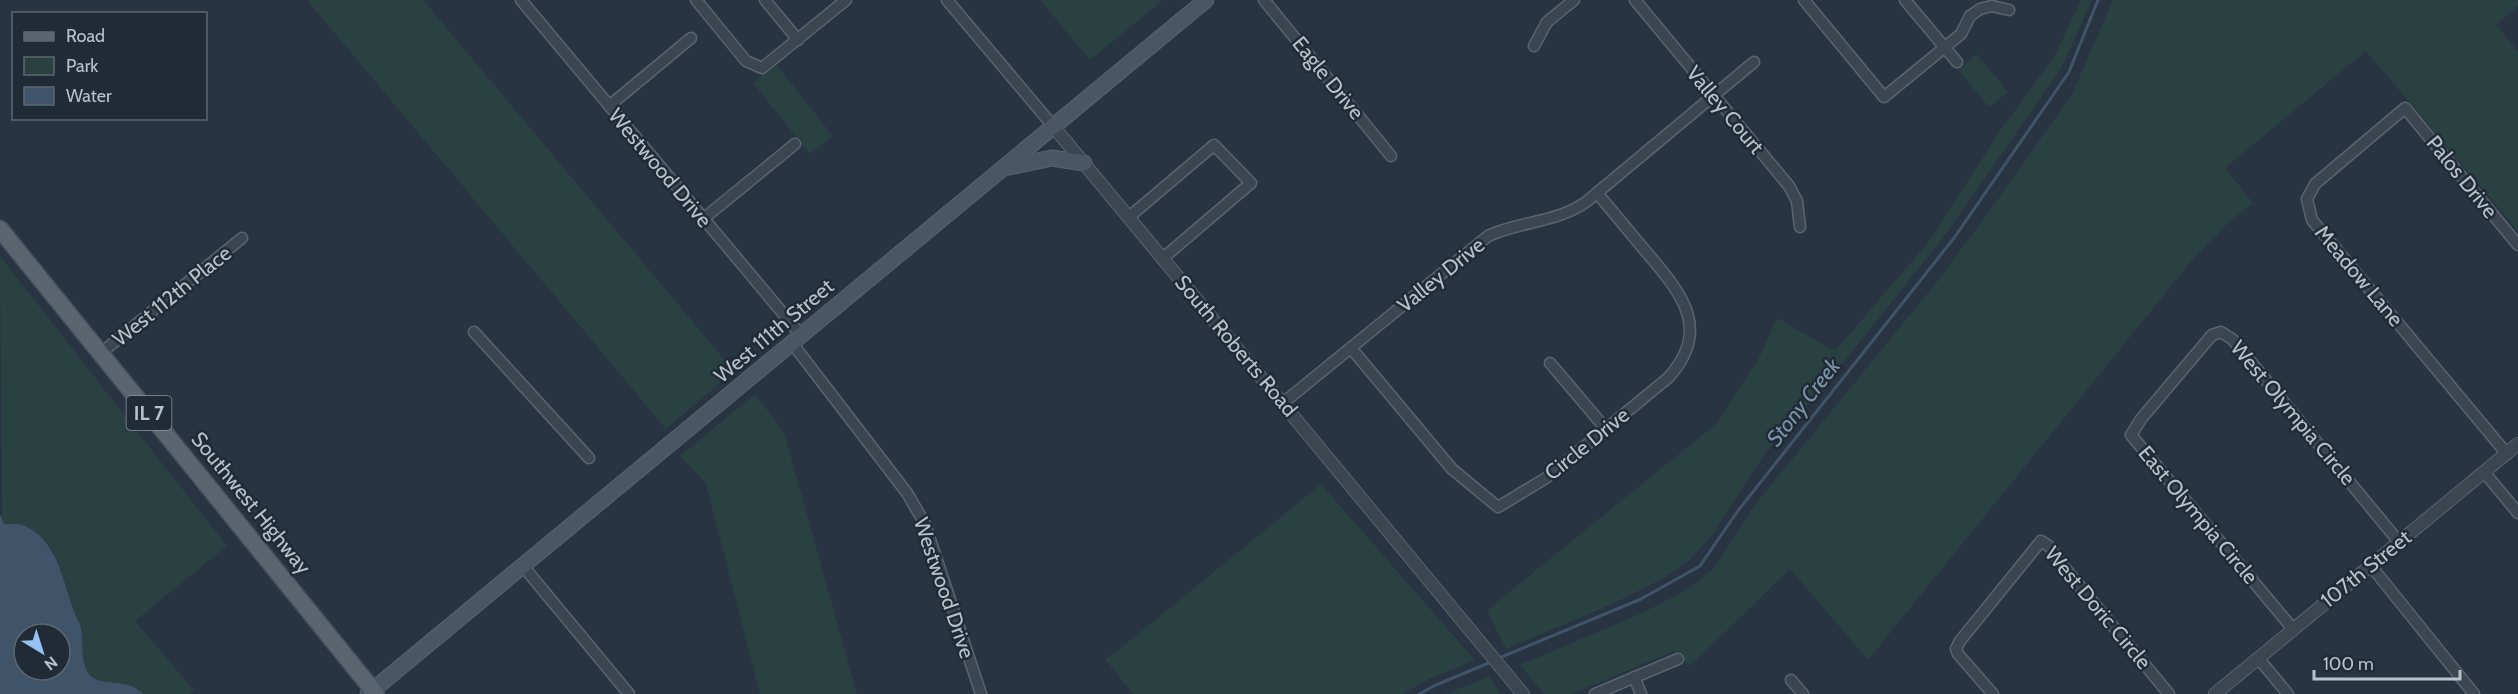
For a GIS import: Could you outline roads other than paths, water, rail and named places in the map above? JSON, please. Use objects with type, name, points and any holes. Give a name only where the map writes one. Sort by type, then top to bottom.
[{"type":"main road","name":"West 111th Street","points":[[372,693],[1206,0]]},
{"type":"main road","points":[[1001,169],[1046,158],[1084,163]]},
{"type":"main road","name":"Southwest Highway","points":[[0,230],[372,693]]},
{"type":"street","name":"Westwood Drive","points":[[521,0],[703,219],[796,339],[907,493],[925,524],[981,694]]},
{"type":"street","points":[[696,0],[746,61],[762,68],[846,0]]},
{"type":"street","points":[[765,0],[798,40]]},
{"type":"street","name":"South Roberts Road","points":[[947,0],[1523,694]]},
{"type":"street","name":"Eagle Drive","points":[[1264,0],[1391,156]]},
{"type":"street","points":[[1534,46],[1547,22],[1574,0]]},
{"type":"street","name":"Valley Court","points":[[1635,0],[1789,186],[1797,201],[1800,227]]},
{"type":"street","points":[[1804,0],[1884,96],[1961,34],[1970,16],[1980,9],[1992,6],[2009,10]]},
{"type":"street","points":[[1905,0],[1957,62]]},
{"type":"street","points":[[609,106],[691,38]]},
{"type":"street","name":"Valley Drive","points":[[1283,403],[1488,236],[1511,226],[1561,216],[1578,208],[1754,62]]},
{"type":"street","name":"Palos Drive","points":[[2405,108],[2518,245]]},
{"type":"street","name":"Meadow Lane","points":[[2405,108],[2314,184],[2307,199],[2312,220],[2507,454]]},
{"type":"street","points":[[703,219],[795,144]]},
{"type":"street","points":[[1129,217],[1214,145],[1251,183],[1162,259]]},
{"type":"street","name":"Circle Drive","points":[[1351,348],[1452,469],[1498,507],[1546,478],[1674,371],[1686,350],[1690,328],[1689,317],[1680,294],[1597,193]]},
{"type":"street","name":"West 112th Place","points":[[101,353],[242,238]]},
{"type":"street","points":[[474,332],[589,458]]},
{"type":"street","name":"West Olympia Circle","points":[[2180,372],[2212,335],[2221,332],[2227,334],[2399,542]]},
{"type":"street","points":[[1550,363],[1605,429]]},
{"type":"street","name":"East Olympia Circle","points":[[2180,372],[2131,435],[2293,629]]},
{"type":"street","name":"107th Street","points":[[2215,694],[2518,444]]},
{"type":"street","points":[[2484,472],[2518,513]]},
{"type":"street","name":"West Doric Circle","points":[[1993,694],[1956,649],[2041,542],[2050,547],[2059,561],[2169,694]]},
{"type":"street","points":[[523,566],[629,694]]},
{"type":"street","points":[[2371,566],[2474,694]]},
{"type":"street","points":[[2258,658],[2288,694]]},
{"type":"street","points":[[1595,694],[1678,659]]},
{"type":"street","points":[[1634,677],[1641,694]]},
{"type":"street","points":[[1791,680],[1803,694]]},
{"type":"water","points":[[0,514],[4,524],[20,524],[35,532],[46,542],[53,554],[80,624],[87,671],[97,680],[129,685],[143,694],[0,694]]},
{"type":"waterway","name":"Stony Creek","points":[[1499,658],[1641,599],[1700,566],[1737,512],[1954,238],[2069,72],[2098,0]]},
{"type":"waterway","name":"Stony Creek","points":[[1419,694],[1491,662]]}]
